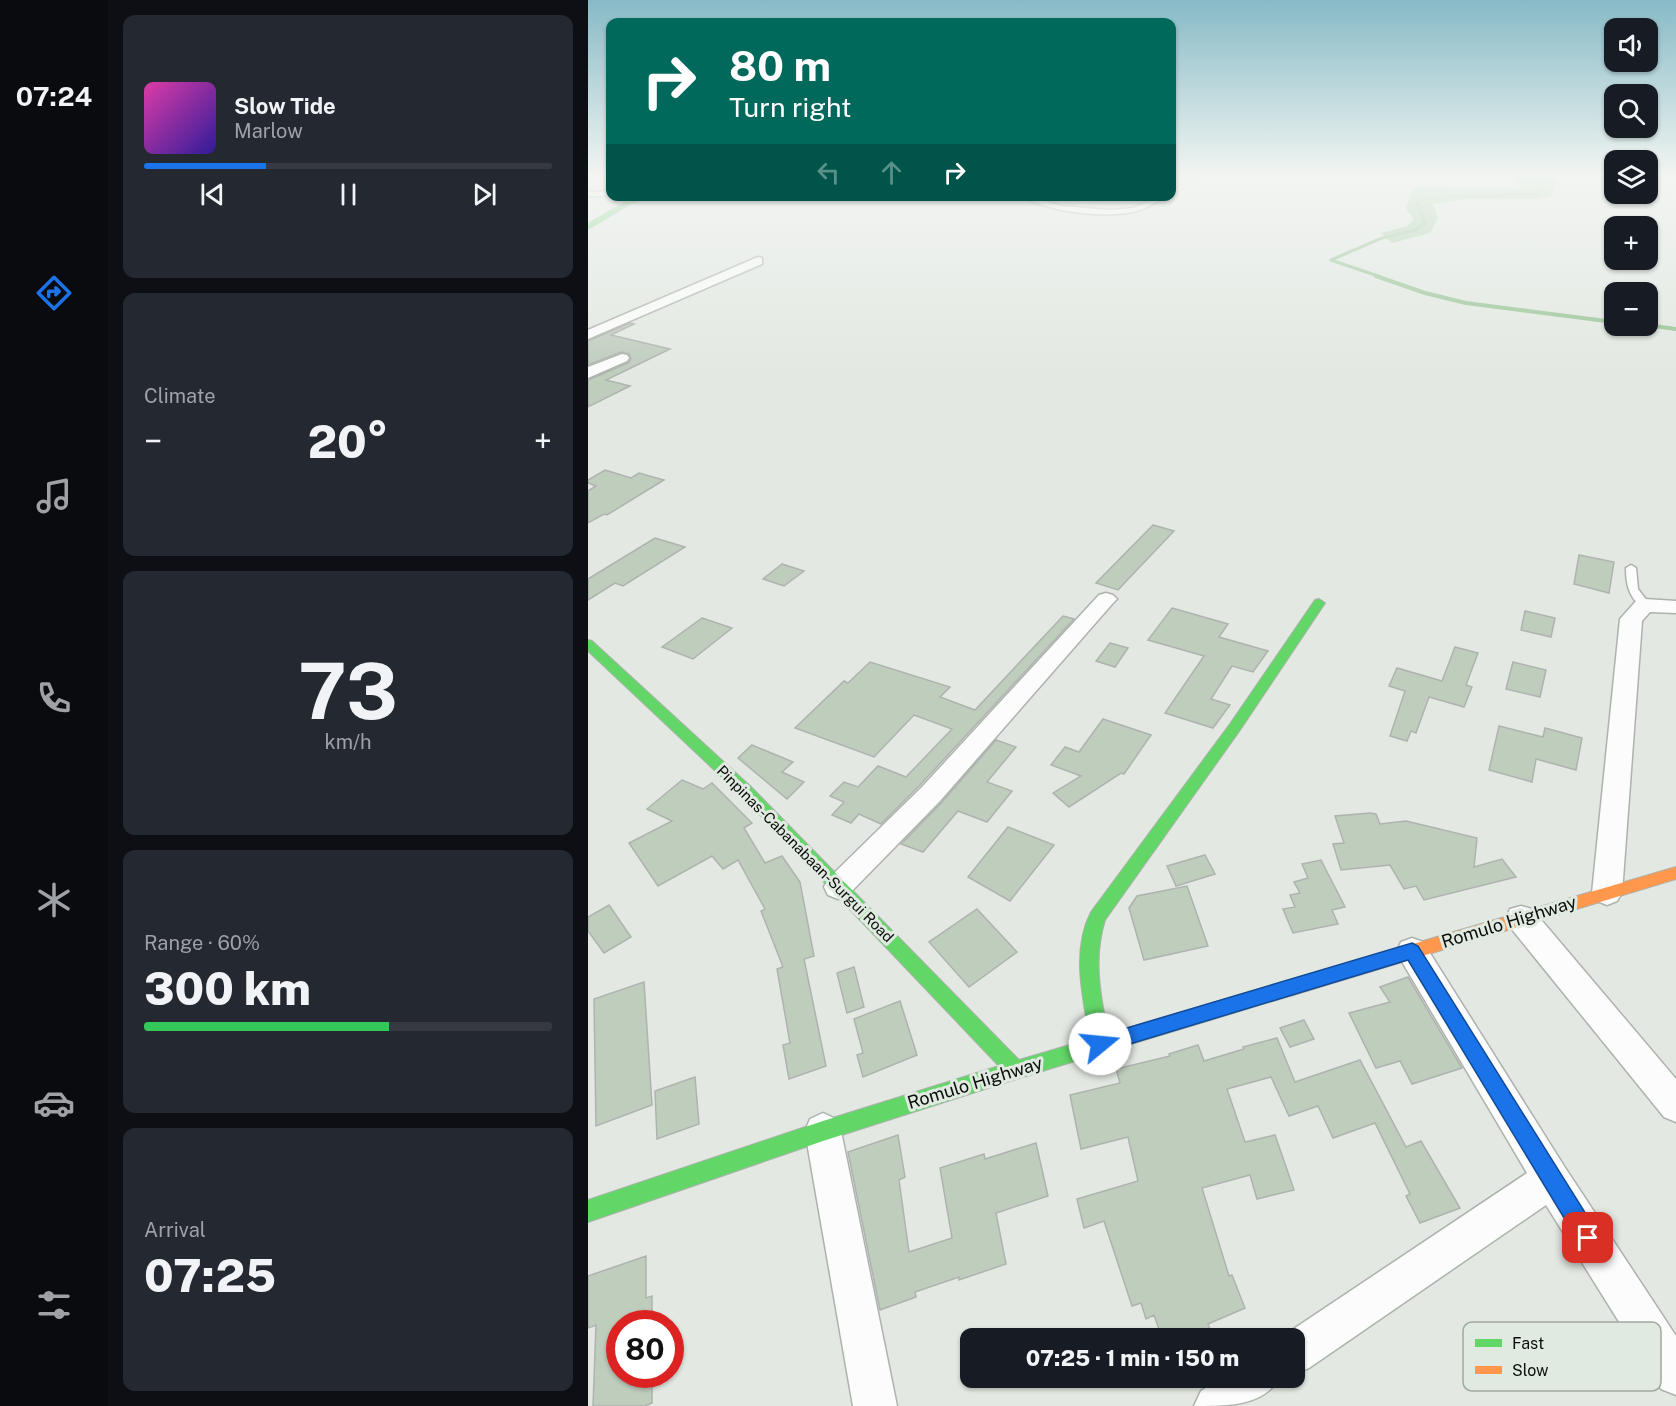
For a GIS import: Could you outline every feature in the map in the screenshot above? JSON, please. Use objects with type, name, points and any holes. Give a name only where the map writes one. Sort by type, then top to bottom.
[{"type":"main road","points":[[1100,1044],[1088,960],[1088,941],[1096,917],[1235,727],[1319,603]]},
{"type":"main road","name":"Pinpinas-Cabanabaan-Surgui Road","points":[[588,644],[746,791],[1016,1070]]},
{"type":"main road","name":"Romulo Highway","points":[[588,1211],[822,1131],[1016,1070],[1670,875]]},
{"type":"street","points":[[588,335],[758,261]]},
{"type":"street","points":[[588,373],[622,358]]},
{"type":"street","points":[[838,887],[947,777],[1106,599]]},
{"type":"street","points":[[1607,893],[1631,619],[1645,605],[1676,607]]},
{"type":"street","points":[[1521,918],[1676,1105]]},
{"type":"street","points":[[1412,951],[1551,1179],[1643,1322]]},
{"type":"street","points":[[822,1131],[876,1406]]},
{"type":"street","points":[[1305,1346],[1551,1179]]},
{"type":"street","points":[[1661,1351],[1676,1374]]},
{"type":"street","points":[[1216,1406],[1243,1388]]},
{"type":"lane","points":[[1631,568],[1631,590],[1635,597],[1645,605]]},
{"type":"lane","points":[[1670,875],[1676,887]]},
{"type":"building","points":[[630,323],[634,324],[611,335],[670,349],[606,380],[630,386],[588,407],[588,380],[628,363],[631,359],[629,354],[621,352],[588,365],[588,341]]},
{"type":"building","points":[[605,470],[631,478],[639,473],[664,480],[607,515],[604,514],[588,523],[588,491],[596,486],[588,483],[588,480]]},
{"type":"building","points":[[1153,525],[1174,531],[1118,590],[1096,583]]},
{"type":"building","points":[[655,538],[685,547],[623,586],[615,583],[588,600],[588,579]]},
{"type":"building","points":[[1579,555],[1614,562],[1609,593],[1574,584]]},
{"type":"building","points":[[782,564],[804,571],[784,586],[763,579]]},
{"type":"building","points":[[1172,608],[1228,624],[1219,637],[1268,651],[1253,672],[1232,666],[1211,699],[1230,705],[1213,728],[1165,713],[1204,656],[1148,640]]},
{"type":"building","points":[[1525,611],[1555,618],[1551,637],[1521,630]]},
{"type":"building","points":[[1063,616],[1074,619],[881,824],[859,814],[851,823],[832,815],[844,802],[830,796],[844,782],[858,787],[878,766],[906,777],[952,729],[914,715],[874,757],[795,728],[844,681],[848,683],[870,662],[950,687],[940,697],[975,710]]},
{"type":"building","points":[[702,618],[732,628],[693,659],[662,647]]},
{"type":"building","points":[[1110,643],[1128,648],[1115,667],[1096,661]]},
{"type":"building","points":[[1455,647],[1478,653],[1466,685],[1472,687],[1464,707],[1429,697],[1416,733],[1411,731],[1407,741],[1390,736],[1405,691],[1389,686],[1397,668],[1442,681]]},
{"type":"building","points":[[1513,662],[1546,670],[1540,697],[1506,689]]},
{"type":"building","points":[[1103,719],[1151,735],[1124,774],[1121,773],[1069,807],[1053,793],[1081,776],[1051,765],[1065,747],[1079,752]]},
{"type":"building","points":[[1499,726],[1543,737],[1545,728],[1582,738],[1576,770],[1536,759],[1532,782],[1489,770]]},
{"type":"building","points":[[996,740],[1016,747],[987,782],[1012,791],[987,822],[958,811],[923,852],[901,844],[942,802]]},
{"type":"building","points":[[752,745],[793,762],[782,772],[804,782],[787,799],[738,758]]},
{"type":"building","points":[[682,780],[703,789],[712,783],[752,823],[744,828],[765,863],[782,856],[800,882],[814,956],[804,959],[826,1066],[789,1079],[783,1045],[790,1043],[777,969],[783,967],[761,911],[765,909],[738,860],[723,869],[712,856],[658,886],[629,843],[672,821],[647,809]]},
{"type":"building","points":[[1376,814],[1380,824],[1406,821],[1477,838],[1474,867],[1502,859],[1516,877],[1424,900],[1416,886],[1404,889],[1390,865],[1341,870],[1333,844],[1344,843],[1335,816]]},
{"type":"building","points":[[1008,827],[1054,845],[1010,901],[968,877]]},
{"type":"building","points":[[1205,855],[1215,874],[1176,886],[1167,866]]},
{"type":"building","points":[[1321,860],[1345,907],[1332,910],[1338,924],[1293,933],[1283,909],[1295,907],[1290,895],[1300,893],[1294,882],[1308,878],[1302,864]]},
{"type":"building","points":[[1187,886],[1208,946],[1144,960],[1129,908],[1137,896]]},
{"type":"building","points":[[609,905],[631,937],[604,953],[588,931],[588,917]]},
{"type":"building","points":[[977,909],[1017,952],[969,987],[929,942]]},
{"type":"building","points":[[854,967],[864,1007],[847,1013],[837,973]]},
{"type":"building","points":[[1408,977],[1462,1068],[1412,1084],[1400,1061],[1376,1068],[1349,1013],[1390,1002],[1380,987]]},
{"type":"building","points":[[644,982],[652,1105],[596,1126],[594,999]]},
{"type":"building","points":[[900,1001],[917,1055],[863,1077],[857,1055],[863,1053],[854,1019]]},
{"type":"building","points":[[1304,1020],[1314,1039],[1290,1047],[1280,1028]]},
{"type":"building","points":[[1277,1038],[1295,1082],[1360,1060],[1406,1147],[1421,1141],[1460,1208],[1420,1223],[1406,1196],[1410,1194],[1375,1123],[1333,1138],[1318,1106],[1289,1116],[1271,1077],[1227,1089],[1245,1142],[1275,1135],[1294,1190],[1257,1199],[1250,1175],[1202,1188],[1229,1276],[1232,1275],[1245,1308],[1208,1324],[1209,1328],[1159,1328],[1154,1315],[1146,1319],[1141,1303],[1132,1306],[1104,1221],[1084,1228],[1077,1199],[1138,1181],[1128,1137],[1081,1149],[1070,1095],[1120,1083],[1116,1069],[1170,1056],[1169,1054],[1198,1045],[1204,1061],[1244,1049],[1243,1047]]},
{"type":"building","points":[[695,1077],[699,1124],[657,1139],[655,1091]]},
{"type":"building","points":[[898,1135],[905,1177],[899,1180],[909,1252],[952,1238],[940,1168],[984,1154],[985,1159],[1036,1143],[1048,1196],[996,1213],[1006,1264],[915,1292],[916,1297],[880,1310],[848,1152]]},
{"type":"building","points":[[646,1256],[646,1298],[652,1296],[652,1310],[606,1310],[606,1388],[652,1388],[652,1403],[645,1406],[593,1406],[596,1325],[588,1328],[588,1276]]},
{"type":"waterway","points":[[1374,242],[1331,260],[1381,277]]},
{"type":"waterway","points":[[1376,276],[1425,293],[1466,303],[1604,321]]},
{"type":"waterway","points":[[1658,327],[1676,329]]},
{"type":"traffic: fast","points":[[1100,1044],[1089,964],[1092,933],[1097,917],[1235,727],[1319,603]]},
{"type":"traffic: fast","points":[[588,644],[746,791],[1016,1070]]},
{"type":"traffic: fast","points":[[588,1211],[823,1131],[1016,1070],[1290,988]]},
{"type":"traffic: slow","points":[[1290,988],[1676,873]]},
{"type":"route","points":[[1100,1044],[1412,951],[1588,1238]]}]
